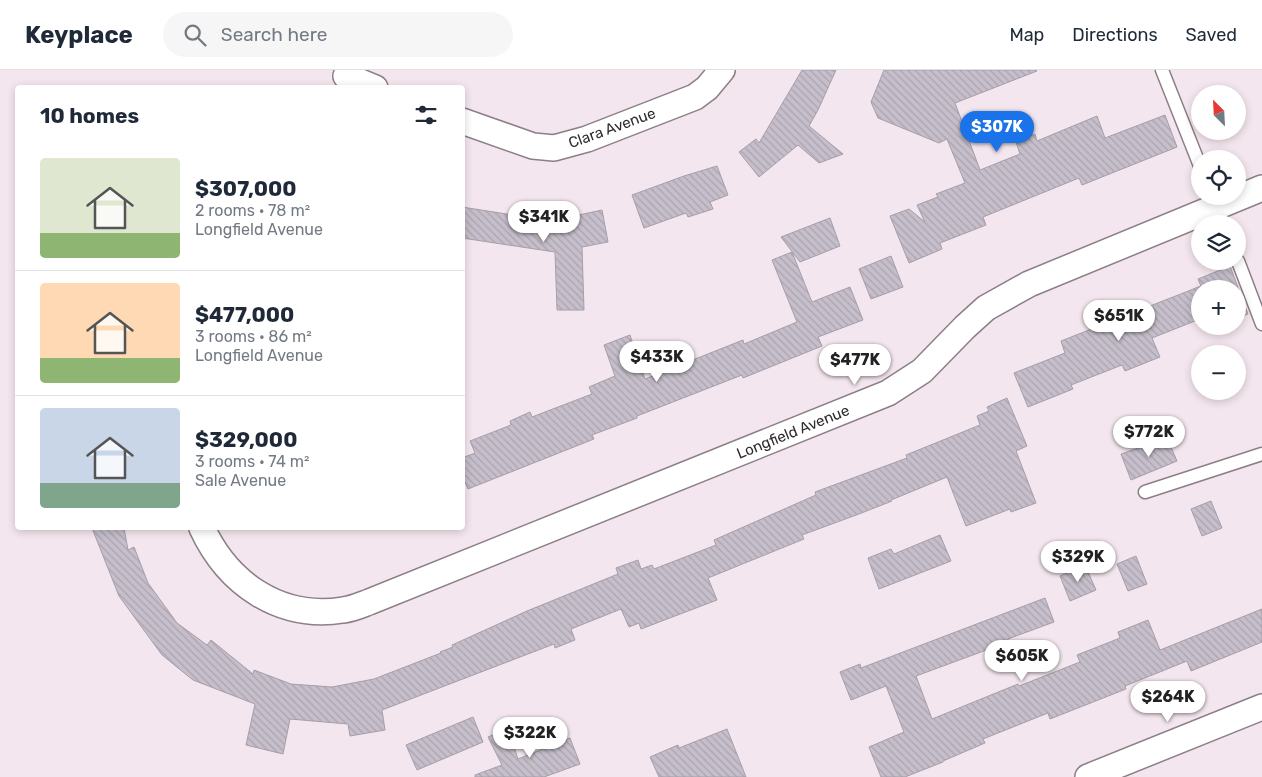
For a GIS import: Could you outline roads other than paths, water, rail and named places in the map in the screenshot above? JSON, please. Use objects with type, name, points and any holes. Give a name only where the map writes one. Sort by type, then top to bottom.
[{"type":"street","name":"Clara Avenue","points":[[465,122],[533,146],[554,148],[587,139],[695,97],[707,88],[722,70]]},
{"type":"street","points":[[346,78],[366,85]]},
{"type":"street","name":"Longfield Avenue","points":[[203,530],[221,560],[243,582],[270,601],[298,610],[319,612],[345,610],[888,393],[922,371],[965,327],[986,308],[1002,298],[1029,284],[1217,209],[1262,188]]},
{"type":"street","points":[[1088,777],[1262,707]]},
{"type":"lane","points":[[1162,70],[1194,150]]},
{"type":"lane","points":[[1241,270],[1262,324]]},
{"type":"lane","points":[[1145,492],[1262,454]]}]
